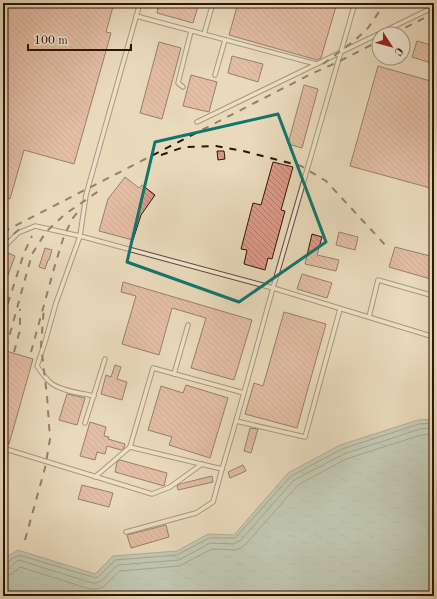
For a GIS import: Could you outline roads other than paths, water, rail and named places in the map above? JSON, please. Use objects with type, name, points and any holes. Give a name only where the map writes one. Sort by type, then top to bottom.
[{"type":"lane","points":[[94,396],[60,388],[52,384],[37,366],[46,342],[56,303],[80,236],[86,194],[140,3]]},
{"type":"lane","points":[[204,34],[213,3]]},
{"type":"lane","points":[[126,532],[196,513],[213,502],[355,3]]},
{"type":"lane","points":[[197,122],[434,7]]},
{"type":"lane","points":[[136,16],[316,64]]},
{"type":"lane","points":[[183,87],[178,83],[191,31]]},
{"type":"lane","points":[[215,75],[225,40]]},
{"type":"lane","points":[[3,248],[18,234],[35,226],[80,236],[273,288],[434,337]]},
{"type":"lane","points":[[369,317],[378,280],[434,296]]},
{"type":"lane","points":[[236,421],[305,437],[340,308]]},
{"type":"lane","points":[[174,374],[188,325]]},
{"type":"lane","points":[[86,423],[105,359]]},
{"type":"lane","points":[[95,477],[130,447],[153,368],[244,393]]},
{"type":"lane","points":[[130,447],[222,469]]},
{"type":"lane","points":[[3,452],[8,450],[152,494],[170,487],[202,464]]},
{"type":"water","points":[[434,419],[434,596],[3,596],[3,564],[8,556],[18,550],[95,574],[113,556],[177,551],[208,534],[234,535],[288,473],[340,445],[418,420]]},
{"type":"railway","points":[[323,64],[354,41],[368,28],[385,3]]},
{"type":"railway","points":[[409,26],[434,13]]},
{"type":"railway","points":[[3,232],[311,74],[371,45]]},
{"type":"railway","points":[[161,155],[184,147],[216,146],[243,151],[301,166],[326,181],[388,248]]},
{"type":"railway","points":[[6,348],[32,254],[46,232],[64,215],[100,190]]},
{"type":"railway","points":[[31,352],[63,239],[72,219],[81,208]]},
{"type":"railway","points":[[3,243],[22,227]]},
{"type":"railway","points":[[3,317],[24,253],[32,236]]},
{"type":"railway","points":[[25,540],[45,468],[50,439],[41,345],[44,307]]},
{"type":"railway","points":[[14,352],[20,330],[20,309]]}]
